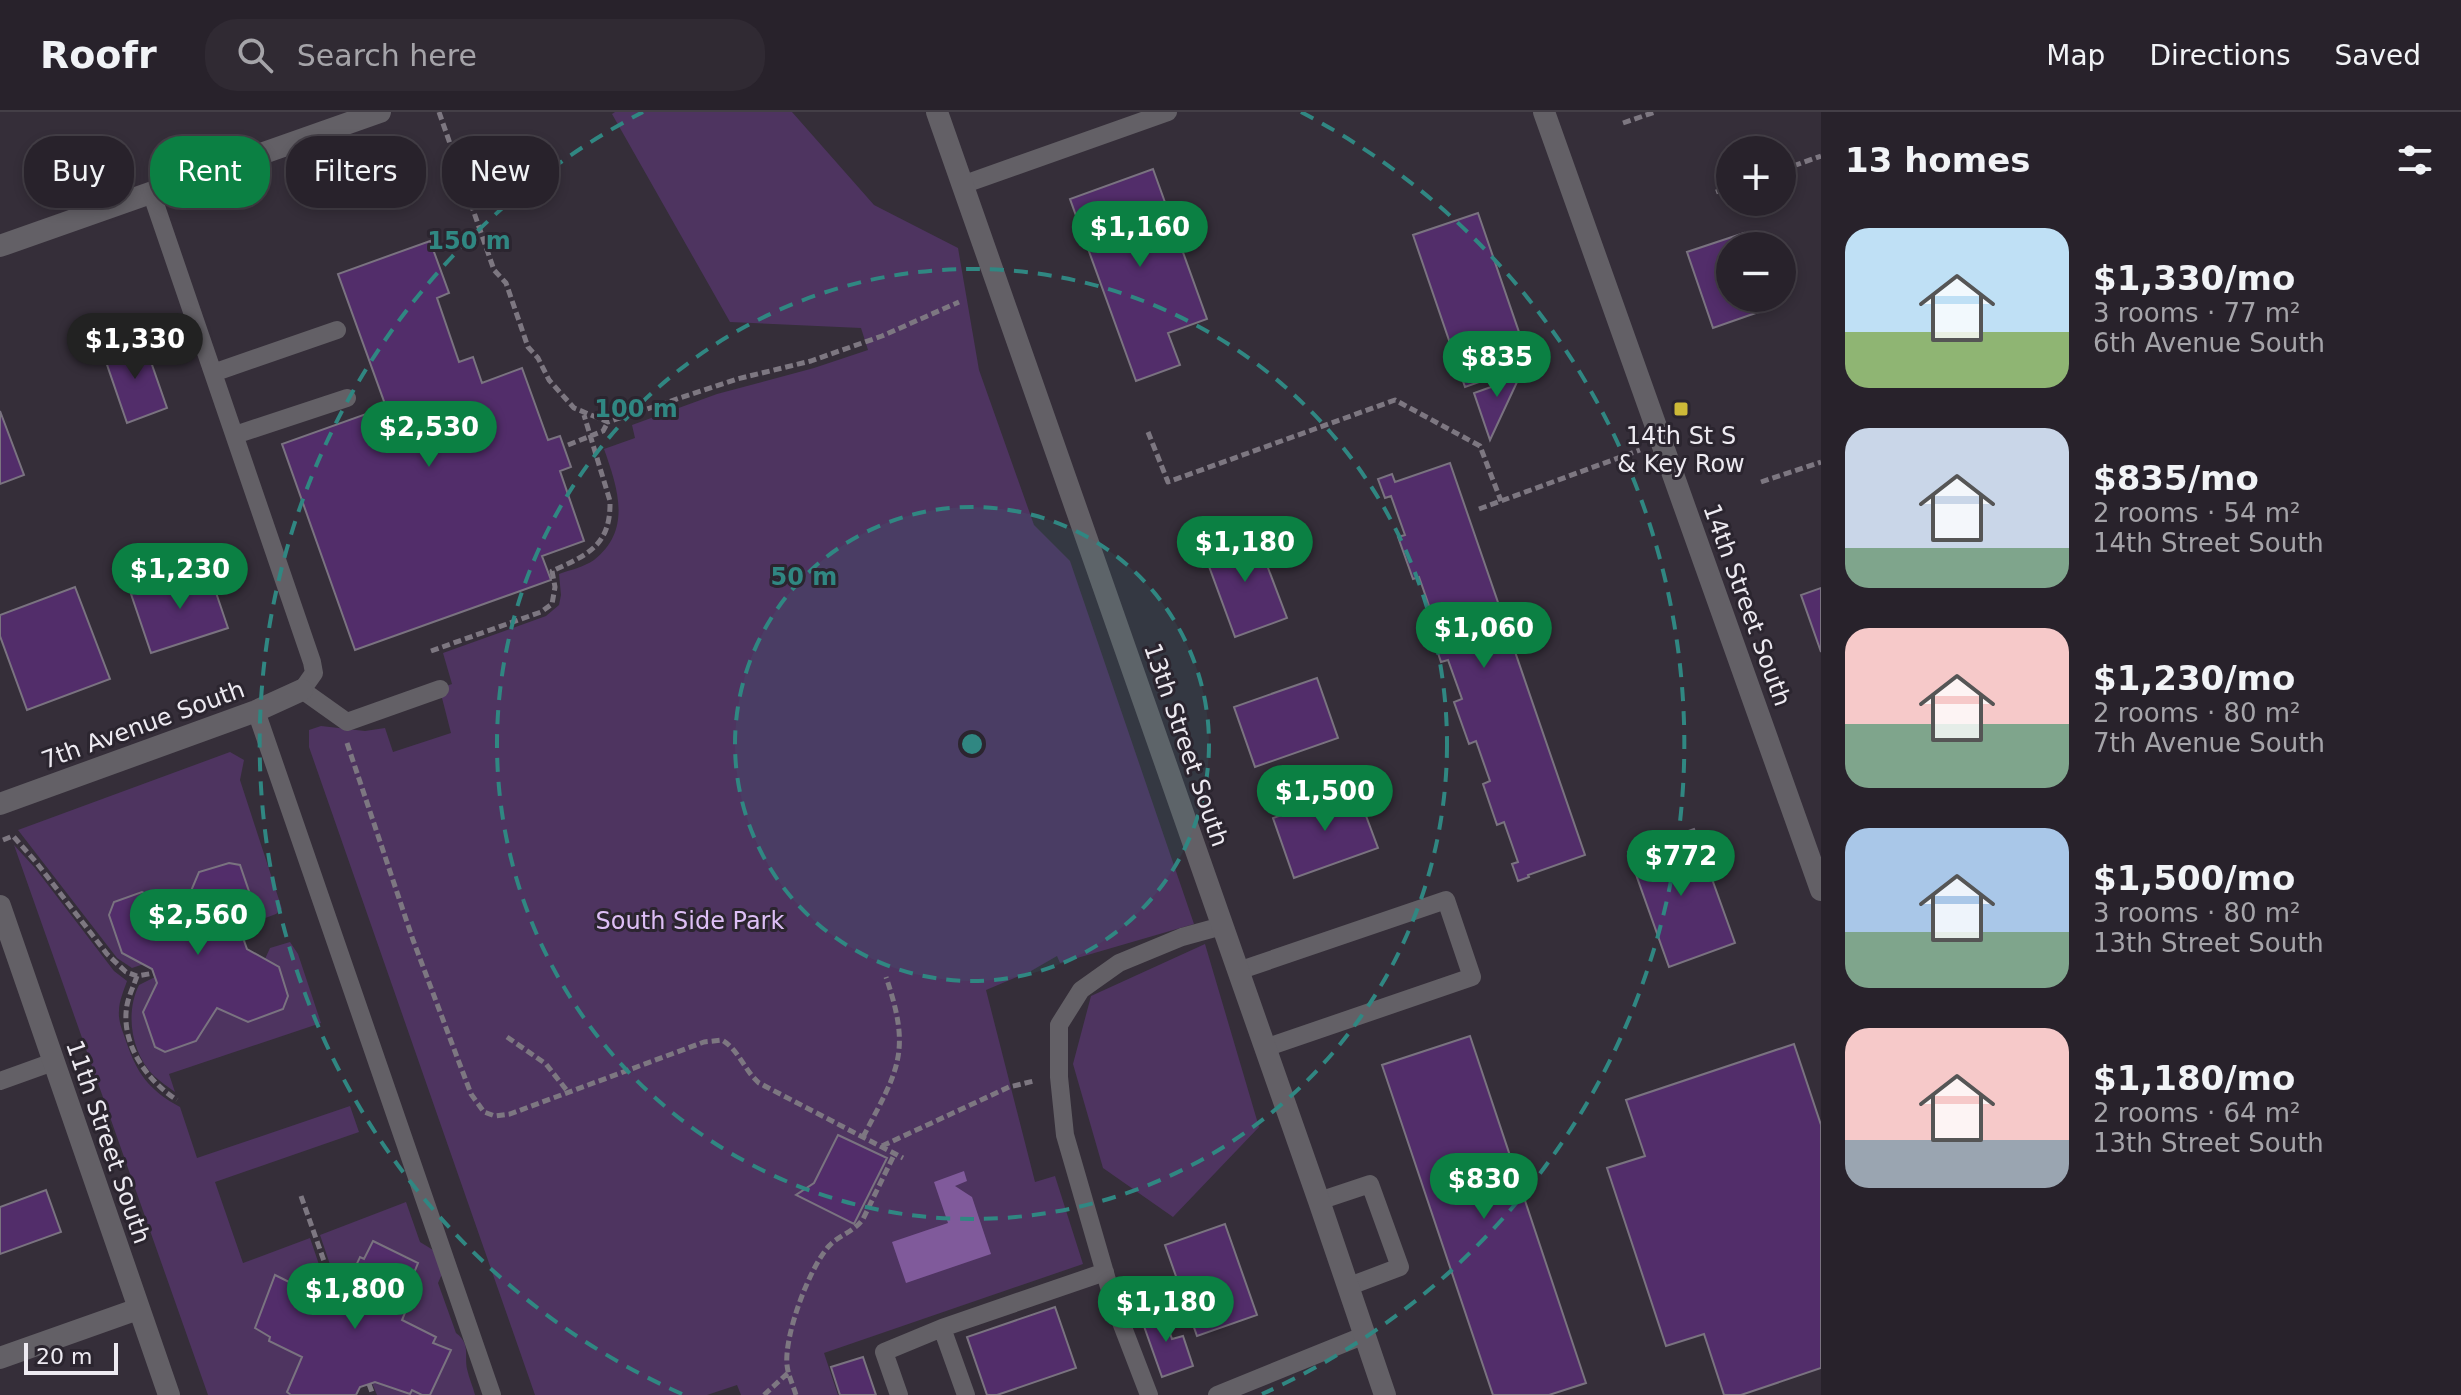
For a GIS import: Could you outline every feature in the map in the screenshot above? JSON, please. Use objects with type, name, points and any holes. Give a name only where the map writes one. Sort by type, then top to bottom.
[{"type":"street","points":[[270,145],[335,119],[380,112]]},
{"type":"street","name":"13th Street South","points":[[937,112],[1385,1395]]},
{"type":"street","name":"14th Street South","points":[[1544,112],[1821,890]]},
{"type":"street","points":[[0,246],[150,192]]},
{"type":"street","name":"7th Avenue South","points":[[0,804],[256,711],[302,690]]},
{"type":"street","name":"11th Street South","points":[[0,906],[169,1395]]},
{"type":"street","points":[[0,1358],[138,1309]]},
{"type":"lane","points":[[962,185],[1168,112]]},
{"type":"lane","points":[[156,208],[312,662],[314,673],[302,690],[347,722],[440,689]]},
{"type":"lane","points":[[213,373],[337,330]]},
{"type":"lane","points":[[235,435],[347,398]]},
{"type":"lane","points":[[256,711],[492,1395]]},
{"type":"lane","points":[[1238,971],[1446,900],[1472,977],[1265,1048]]},
{"type":"lane","points":[[1149,1395],[1114,1304],[1065,1135],[1059,1077],[1059,1025],[1081,990],[1119,963],[1182,937],[1222,926]]},
{"type":"lane","points":[[0,1081],[53,1062]]},
{"type":"lane","points":[[1319,1201],[1370,1184],[1400,1267],[1347,1287]]},
{"type":"lane","points":[[899,1395],[884,1352],[942,1328],[1105,1272]]},
{"type":"lane","points":[[942,1328],[966,1395]]},
{"type":"lane","points":[[1217,1395],[1365,1335]]},
{"type":"path","points":[[439,112],[494,270],[506,283],[528,347],[563,399],[584,414],[608,422],[737,379],[811,361],[882,336],[959,302]]},
{"type":"path","points":[[1623,123],[1655,112]]},
{"type":"path","points":[[1796,165],[1821,156]]},
{"type":"path","points":[[1148,432],[1168,482],[1395,400],[1480,446],[1501,501]]},
{"type":"path","points":[[431,651],[541,612],[552,604],[555,587],[552,571],[583,557],[601,540],[611,513],[610,501],[584,414]]},
{"type":"path","points":[[568,445],[603,431],[608,422]]},
{"type":"path","points":[[1479,509],[1662,442]]},
{"type":"path","points":[[1761,482],[1821,462]]},
{"type":"path","points":[[346,738],[413,940],[463,1076],[484,1112],[502,1116],[704,1042],[722,1040],[732,1047],[746,1071],[759,1083],[903,1158]]},
{"type":"path","points":[[3,840],[13,836],[107,954],[126,972],[137,976],[154,973]]},
{"type":"path","points":[[137,976],[126,1014],[134,1050],[150,1079],[177,1100]]},
{"type":"path","points":[[863,1137],[893,1081],[899,1061],[900,1030],[886,977]]},
{"type":"path","points":[[507,1037],[546,1064],[568,1092]]},
{"type":"path","points":[[882,1147],[1009,1087],[1059,1077]]},
{"type":"path","points":[[796,1395],[787,1363],[791,1329],[813,1273],[831,1245],[857,1227],[863,1219],[895,1153]]},
{"type":"path","points":[[301,1196],[335,1292]]},
{"type":"path","points":[[764,1395],[789,1372]]},
{"type":"path","points":[[369,1384],[373,1395]]},
{"type":"green space","name":"South Side Park","points":[[792,112],[874,205],[958,248],[979,370],[1034,525],[1070,561],[1194,924],[1060,963],[1057,956],[986,990],[1035,1182],[1055,1176],[1083,1264],[824,1353],[838,1395],[741,1395],[737,1385],[707,1395],[535,1395],[309,747],[309,730],[321,726],[365,731],[385,728],[393,752],[451,733],[441,694],[446,686],[452,684],[443,653],[546,616],[559,605],[559,574],[594,560],[614,535],[618,521],[617,492],[604,449],[635,438],[632,425],[717,394],[868,350],[861,328],[730,322],[612,114]]},
{"type":"green space","points":[[230,752],[244,760],[240,780],[282,909],[260,920],[240,865],[229,863],[199,872],[183,910],[142,892],[114,902],[109,915],[122,953],[144,964],[132,968],[117,958],[18,830]]},
{"type":"green space","points":[[14,845],[114,971],[127,981],[119,1015],[130,1053],[152,1087],[180,1107],[197,1158],[350,1106],[359,1132],[215,1182],[243,1263],[310,1238],[329,1294],[298,1281],[295,1285],[275,1276],[255,1328],[302,1357],[291,1395],[208,1395]]},
{"type":"green space","points":[[290,942],[298,954],[321,1023],[169,1074],[175,1092],[154,1076],[140,1056],[133,1032],[132,1008],[139,985],[155,977],[157,983],[144,1012],[165,1051],[196,1041],[217,1008],[248,1022],[283,1009],[288,996],[279,967],[265,959],[270,948]]},
{"type":"green space","points":[[1205,944],[1259,1127],[1173,1217],[1103,1168],[1073,1064],[1091,996]]},
{"type":"green space","points":[[406,1202],[420,1242],[433,1250],[442,1274],[438,1283],[456,1333],[465,1346],[467,1369],[475,1395],[430,1395],[451,1350],[433,1343],[436,1337],[402,1320],[416,1286],[410,1283],[418,1262],[373,1241],[364,1259],[359,1257],[345,1289],[339,1291],[320,1235]]},
{"type":"green space","points":[[372,1383],[422,1395],[377,1395]]},
{"type":"shaded area","points":[[964,1171],[967,1181],[955,1186],[972,1197],[991,1254],[906,1283],[892,1242],[948,1223],[934,1182]]},
{"type":"building","points":[[1153,169],[1207,319],[1168,333],[1180,365],[1136,381],[1070,199]]},
{"type":"building","points":[[1478,213],[1530,364],[1465,387],[1413,235]]},
{"type":"building","points":[[430,241],[449,293],[437,298],[459,362],[473,357],[482,383],[522,368],[548,440],[560,436],[571,467],[560,471],[584,541],[542,556],[551,580],[355,650],[282,444],[386,407],[338,274]]},
{"type":"building","points":[[1716,242],[1716,312],[1759,312],[1713,328],[1687,252]]},
{"type":"building","points":[[143,339],[167,408],[127,423],[103,353]]},
{"type":"building","points":[[1524,367],[1490,440],[1474,393],[1491,387],[1489,379]]},
{"type":"building","points":[[0,411],[24,475],[0,484]]},
{"type":"building","points":[[1450,463],[1585,855],[1518,881],[1512,864],[1518,862],[1504,822],[1497,825],[1483,784],[1490,781],[1476,741],[1469,744],[1454,702],[1462,699],[1448,660],[1441,662],[1427,620],[1433,617],[1419,577],[1413,579],[1398,537],[1405,535],[1391,496],[1385,498],[1378,479],[1392,474],[1395,482]]},
{"type":"building","points":[[1254,531],[1287,618],[1235,637],[1203,550]]},
{"type":"building","points":[[208,569],[228,628],[151,653],[131,594]]},
{"type":"building","points":[[75,587],[110,679],[27,710],[0,636],[0,615]]},
{"type":"building","points":[[1821,588],[1821,652],[1801,595]]},
{"type":"building","points":[[1317,678],[1338,738],[1255,767],[1234,707]]},
{"type":"building","points":[[1356,789],[1378,848],[1294,878],[1273,818]]},
{"type":"building","points":[[1694,829],[1735,943],[1669,967],[1628,852]]},
{"type":"building","points":[[229,863],[240,865],[254,906],[242,935],[247,949],[279,967],[288,996],[283,1009],[248,1022],[217,1008],[196,1041],[165,1052],[155,1047],[143,1012],[157,983],[152,969],[122,953],[109,915],[114,902],[142,892],[183,910],[199,872]]},
{"type":"building","points":[[1470,1036],[1586,1383],[1549,1395],[1493,1395],[1382,1065]]},
{"type":"building","points":[[1794,1044],[1821,1125],[1821,1368],[1741,1395],[1724,1395],[1704,1334],[1666,1346],[1607,1168],[1645,1156],[1626,1100]]},
{"type":"building","points":[[838,1135],[887,1158],[854,1224],[796,1195],[814,1183]]},
{"type":"building","points":[[46,1190],[61,1232],[0,1254],[0,1207]]},
{"type":"building","points":[[1225,1224],[1257,1315],[1197,1336],[1165,1245]]},
{"type":"building","points":[[373,1241],[418,1263],[410,1283],[416,1286],[402,1320],[436,1337],[433,1343],[451,1350],[430,1395],[412,1390],[410,1394],[375,1382],[360,1387],[356,1395],[291,1395],[287,1392],[302,1357],[269,1341],[270,1337],[255,1328],[275,1275],[295,1285],[298,1281],[329,1294],[345,1289],[360,1257],[364,1259]]},
{"type":"building","points":[[1055,1307],[1076,1368],[997,1395],[987,1395],[967,1337]]},
{"type":"building","points":[[1161,1308],[1172,1339],[1183,1336],[1193,1366],[1162,1377],[1140,1315]]},
{"type":"building","points":[[863,1357],[876,1395],[840,1395],[831,1367]]},
{"type":"place","name":"14th St S & Key Row","points":[[1681,409]]}]
